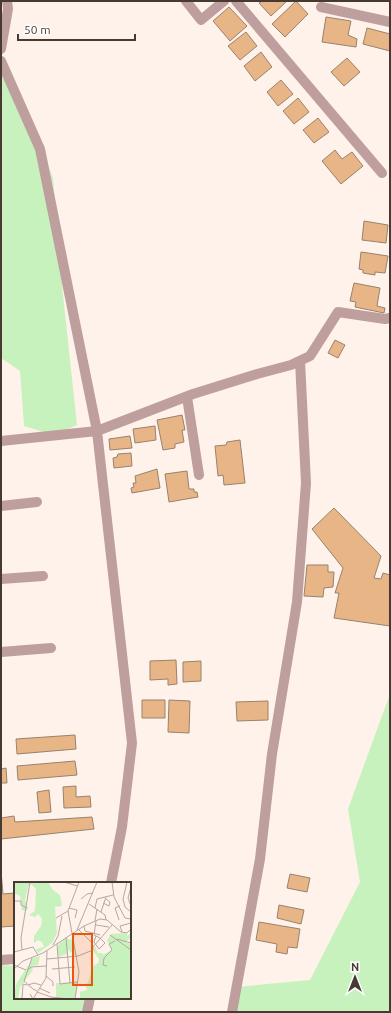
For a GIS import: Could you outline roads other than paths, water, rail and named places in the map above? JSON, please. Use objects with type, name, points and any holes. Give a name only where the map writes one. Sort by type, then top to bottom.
[{"type":"street","points":[[1,48],[8,9],[6,1]]},
{"type":"street","points":[[186,1],[201,20],[224,1]]},
{"type":"street","points":[[236,1],[382,173]]},
{"type":"street","points":[[321,7],[390,22]]},
{"type":"street","points":[[1,61],[40,149],[97,431],[132,743],[122,827],[111,882]]},
{"type":"street","points":[[1,441],[97,431],[187,397],[256,374],[291,366],[310,356],[338,312],[385,319],[390,318]]},
{"type":"street","points":[[232,1012],[260,858],[272,754],[296,602],[306,484],[300,361]]},
{"type":"street","points":[[187,397],[199,475]]},
{"type":"street","points":[[1,506],[37,502]]},
{"type":"street","points":[[1,579],[43,576]]},
{"type":"street","points":[[1,652],[51,648]]},
{"type":"street","points":[[1,960],[14,959]]},
{"type":"street","points":[[87,1012],[90,999]]}]
